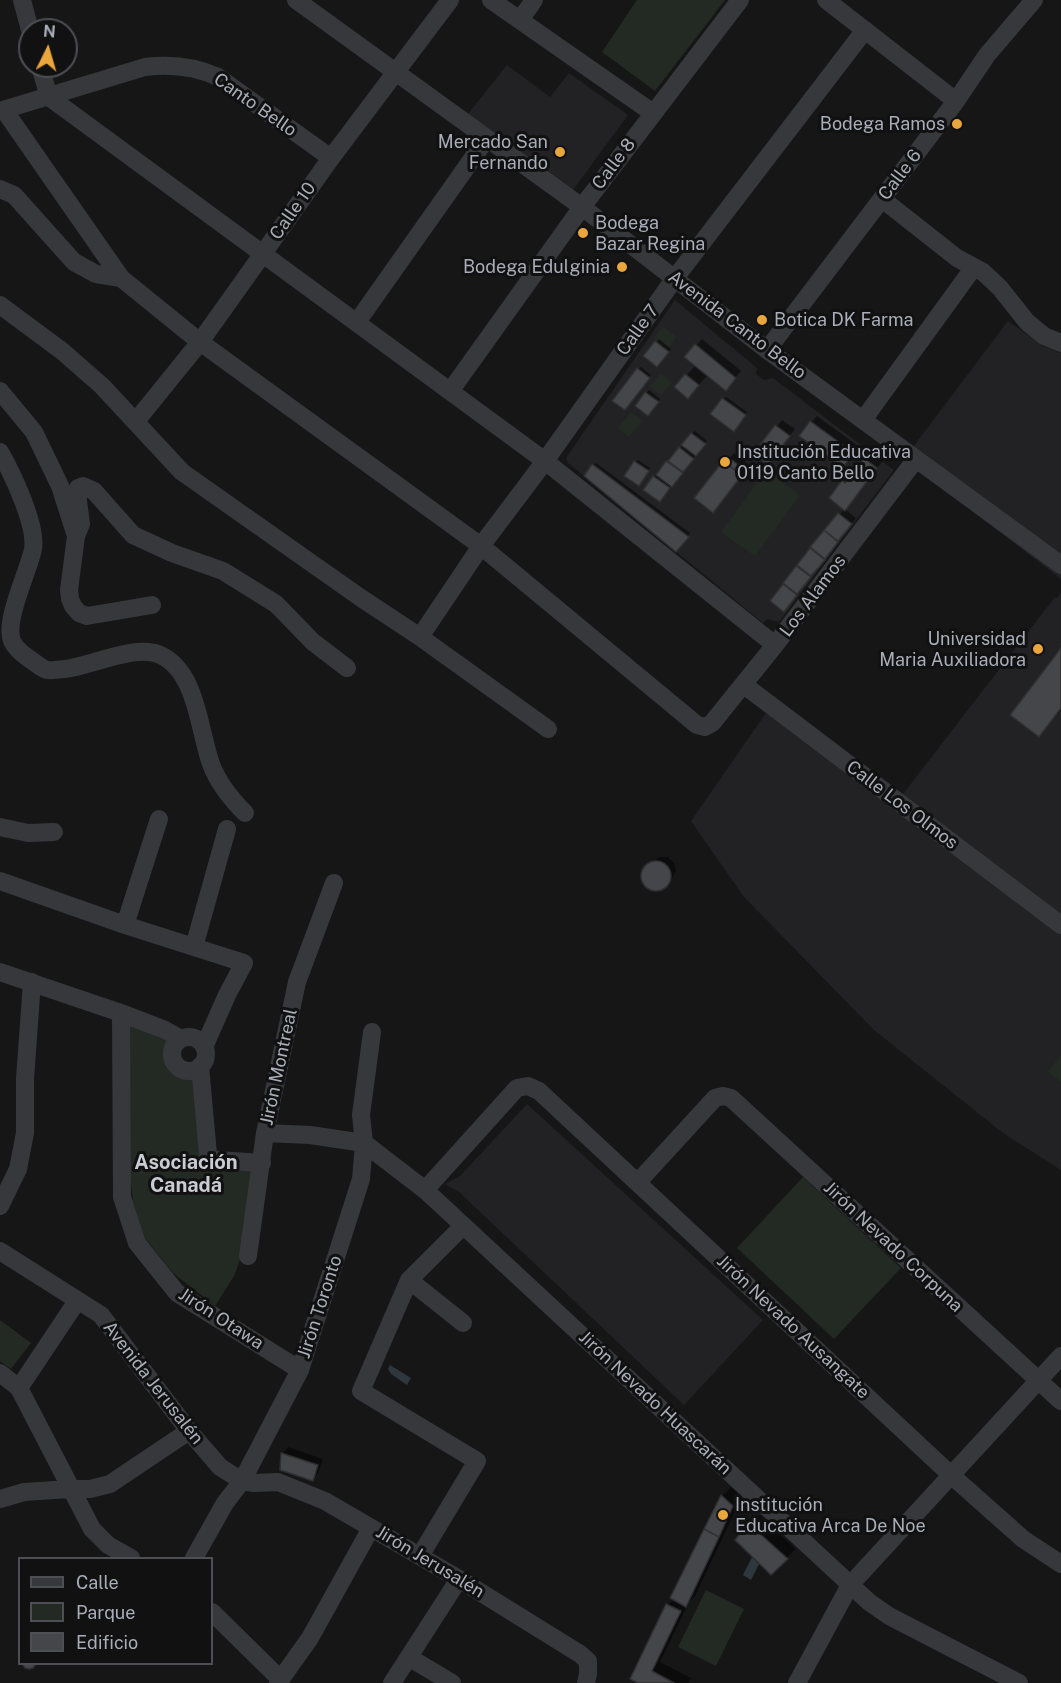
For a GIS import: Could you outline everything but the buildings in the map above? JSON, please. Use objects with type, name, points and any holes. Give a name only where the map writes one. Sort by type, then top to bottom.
[{"type":"street","points":[[22,0],[27,18]]},
{"type":"street","name":"Avenida Canto Bello","points":[[296,0],[582,207],[767,350],[1061,566]]},
{"type":"street","name":"Calle 10","points":[[136,421],[200,342],[331,158],[450,0]]},
{"type":"street","points":[[491,0],[653,113]]},
{"type":"street","points":[[520,20],[534,0]]},
{"type":"street","name":"Calle 8","points":[[451,390],[582,207],[740,0]]},
{"type":"street","points":[[826,0],[956,101]]},
{"type":"street","name":"Calle 6","points":[[767,350],[956,101],[987,55],[1034,0]]},
{"type":"street","name":"Calle 7","points":[[420,637],[481,546],[545,461],[675,278],[865,30]]},
{"type":"street","name":"Canto Bello","points":[[2,111],[145,67],[165,65],[202,70],[218,77],[331,158]]},
{"type":"street","points":[[43,78],[49,97],[262,255],[451,390],[545,461],[775,645]]},
{"type":"street","points":[[2,111],[121,278],[200,342],[481,546]]},
{"type":"street","points":[[357,322],[487,138]]},
{"type":"street","points":[[0,189],[14,195],[74,262],[96,274],[121,278]]},
{"type":"street","points":[[882,199],[957,258],[992,279],[1021,315],[1036,329],[1061,343]]},
{"type":"street","points":[[863,420],[975,267]]},
{"type":"street","points":[[0,305],[62,351],[102,386],[182,472],[548,729]]},
{"type":"street","points":[[0,391],[34,432],[60,486],[76,536]]},
{"type":"street","points":[[0,452],[32,525],[33,548],[9,629],[13,644],[27,658],[48,670],[77,668],[145,652],[158,654],[174,663],[187,683],[212,765],[223,787],[245,813]]},
{"type":"street","name":"Los Alamos","points":[[481,546],[697,724],[705,727],[712,723],[744,685],[916,459]]},
{"type":"street","points":[[152,605],[87,616],[79,613],[73,606],[69,590],[76,536],[81,524],[78,488],[83,486],[94,491],[134,535],[172,553],[193,559],[232,576],[276,604],[313,642],[347,668]]},
{"type":"street","name":"Calle Los Olmos","points":[[744,685],[1061,925]]},
{"type":"street","points":[[125,925],[159,819]]},
{"type":"street","points":[[0,827],[28,833],[54,832]]},
{"type":"street","points":[[194,947],[227,829]]},
{"type":"street","points":[[0,881],[125,925],[244,963],[226,995],[204,1047]]},
{"type":"street","name":"Jirón Montreal","points":[[248,1256],[265,1133],[297,982],[334,883]]},
{"type":"street","points":[[0,972],[121,1013],[165,1030],[181,1039]]},
{"type":"street","points":[[0,1206],[18,1169],[26,1133],[25,1079],[32,982]]},
{"type":"street","name":"Jirón Otawa","points":[[121,1013],[122,1197],[137,1243],[177,1293],[300,1370]]},
{"type":"street","name":"Jirón Toronto","points":[[195,1557],[225,1503],[242,1480],[300,1370],[361,1179],[364,1143],[361,1115],[372,1032]]},
{"type":"street","points":[[186,1037],[197,1039],[204,1047],[206,1057],[195,1069],[186,1070],[174,1062],[172,1057],[174,1047],[181,1039],[186,1037]]},
{"type":"street","points":[[200,1066],[210,1158],[262,1163]]},
{"type":"street","name":"Jirón Nevado Ausangate","points":[[424,1190],[517,1088],[528,1086],[539,1091],[951,1475],[1023,1539],[1061,1564]]},
{"type":"street","name":"Jirón Nevado Corpuna","points":[[638,1182],[715,1098],[723,1096],[731,1098],[1061,1401]]},
{"type":"street","points":[[265,1133],[310,1134],[364,1143]]},
{"type":"street","name":"Jirón Nevado Huascarán","points":[[364,1143],[424,1190],[850,1585],[889,1616],[1019,1683]]},
{"type":"street","points":[[420,1556],[477,1461],[361,1391],[409,1280],[463,1226]]},
{"type":"street","name":"Avenida Jerusalén","points":[[0,1251],[101,1315],[189,1431],[220,1467],[242,1480]]},
{"type":"street","points":[[409,1280],[463,1323]]},
{"type":"street","points":[[19,1388],[77,1301]]},
{"type":"street","points":[[797,1683],[850,1585],[1061,1356]]},
{"type":"street","points":[[0,1373],[19,1388],[92,1529],[108,1545],[129,1557]]},
{"type":"street","points":[[0,1499],[24,1492],[90,1489],[110,1484],[189,1431]]},
{"type":"street","name":"Jirón Jerusalén","points":[[242,1480],[254,1483],[278,1482],[326,1501],[459,1579],[580,1654],[588,1661],[586,1683]]},
{"type":"street","points":[[213,1613],[280,1682],[309,1638],[371,1528]]},
{"type":"street","points":[[392,1683],[459,1579]]},
{"type":"street","points":[[410,1658],[452,1683]]},
{"type":"shaded area","name":"Mercado San Fernando","points":[[507,65],[550,97],[569,73],[628,115],[573,190],[468,114]]},
{"type":"shaded area","name":"Institución Educativa 0119 Canto Bello","points":[[675,300],[757,368],[756,374],[764,380],[773,378],[894,470],[779,622],[767,619],[763,623],[568,463],[566,458]]},
{"type":"shaded area","points":[[1008,321],[1043,346],[1061,353],[1061,579],[904,459]]},
{"type":"shaded area","points":[[1061,593],[1061,1170],[1003,1133],[874,1030],[744,897],[691,821],[766,713],[893,807],[1055,597],[1057,598]]},
{"type":"shaded area","points":[[527,1104],[763,1320],[684,1405],[459,1192],[445,1184],[460,1176]]},
{"type":"shaded area","points":[[390,1365],[411,1378],[407,1385],[391,1374],[388,1369]]},
{"type":"shaded area","points":[[752,1557],[759,1564],[751,1580],[743,1575]]},
{"type":"green space","points":[[637,0],[725,0],[655,91],[602,52]]},
{"type":"green space","points":[[663,326],[676,337],[668,349],[654,338]]},
{"type":"green space","points":[[661,374],[672,383],[661,395],[650,386]]},
{"type":"green space","points":[[631,412],[642,421],[629,437],[618,428]]},
{"type":"green space","points":[[766,471],[800,495],[755,556],[721,532]]},
{"type":"green space","points":[[126,1023],[167,1041],[170,1070],[177,1076],[196,1079],[204,1157],[256,1167],[243,1251],[234,1276],[215,1306],[173,1273],[145,1238],[133,1202],[129,1164]]},
{"type":"green space","points":[[1061,1055],[1061,1082],[1048,1072]]},
{"type":"green space","points":[[803,1177],[901,1268],[834,1339],[737,1248]]},
{"type":"green space","points":[[0,1320],[31,1343],[11,1369],[0,1361]]},
{"type":"green space","points":[[706,1590],[744,1609],[716,1666],[678,1647]]},
{"type":"place","name":"Bodega Ramos","points":[[957,124]]},
{"type":"place","name":"Mercado San Fernando","points":[[560,152]]},
{"type":"place","name":"Bodega Bazar Regina","points":[[583,233]]},
{"type":"place","name":"Bodega Edulginia","points":[[622,267]]},
{"type":"place","name":"Botica DK Farma","points":[[762,320]]},
{"type":"place","name":"Institución Educativa 0119 Canto Bello","points":[[725,462]]},
{"type":"place","name":"Universidad Maria Auxiliadora","points":[[1038,649]]},
{"type":"place","name":"Institución Educativa Arca De Noe","points":[[723,1515]]},
{"type":"district","name":"Asociación Canadá","points":[[186,1174]]}]
